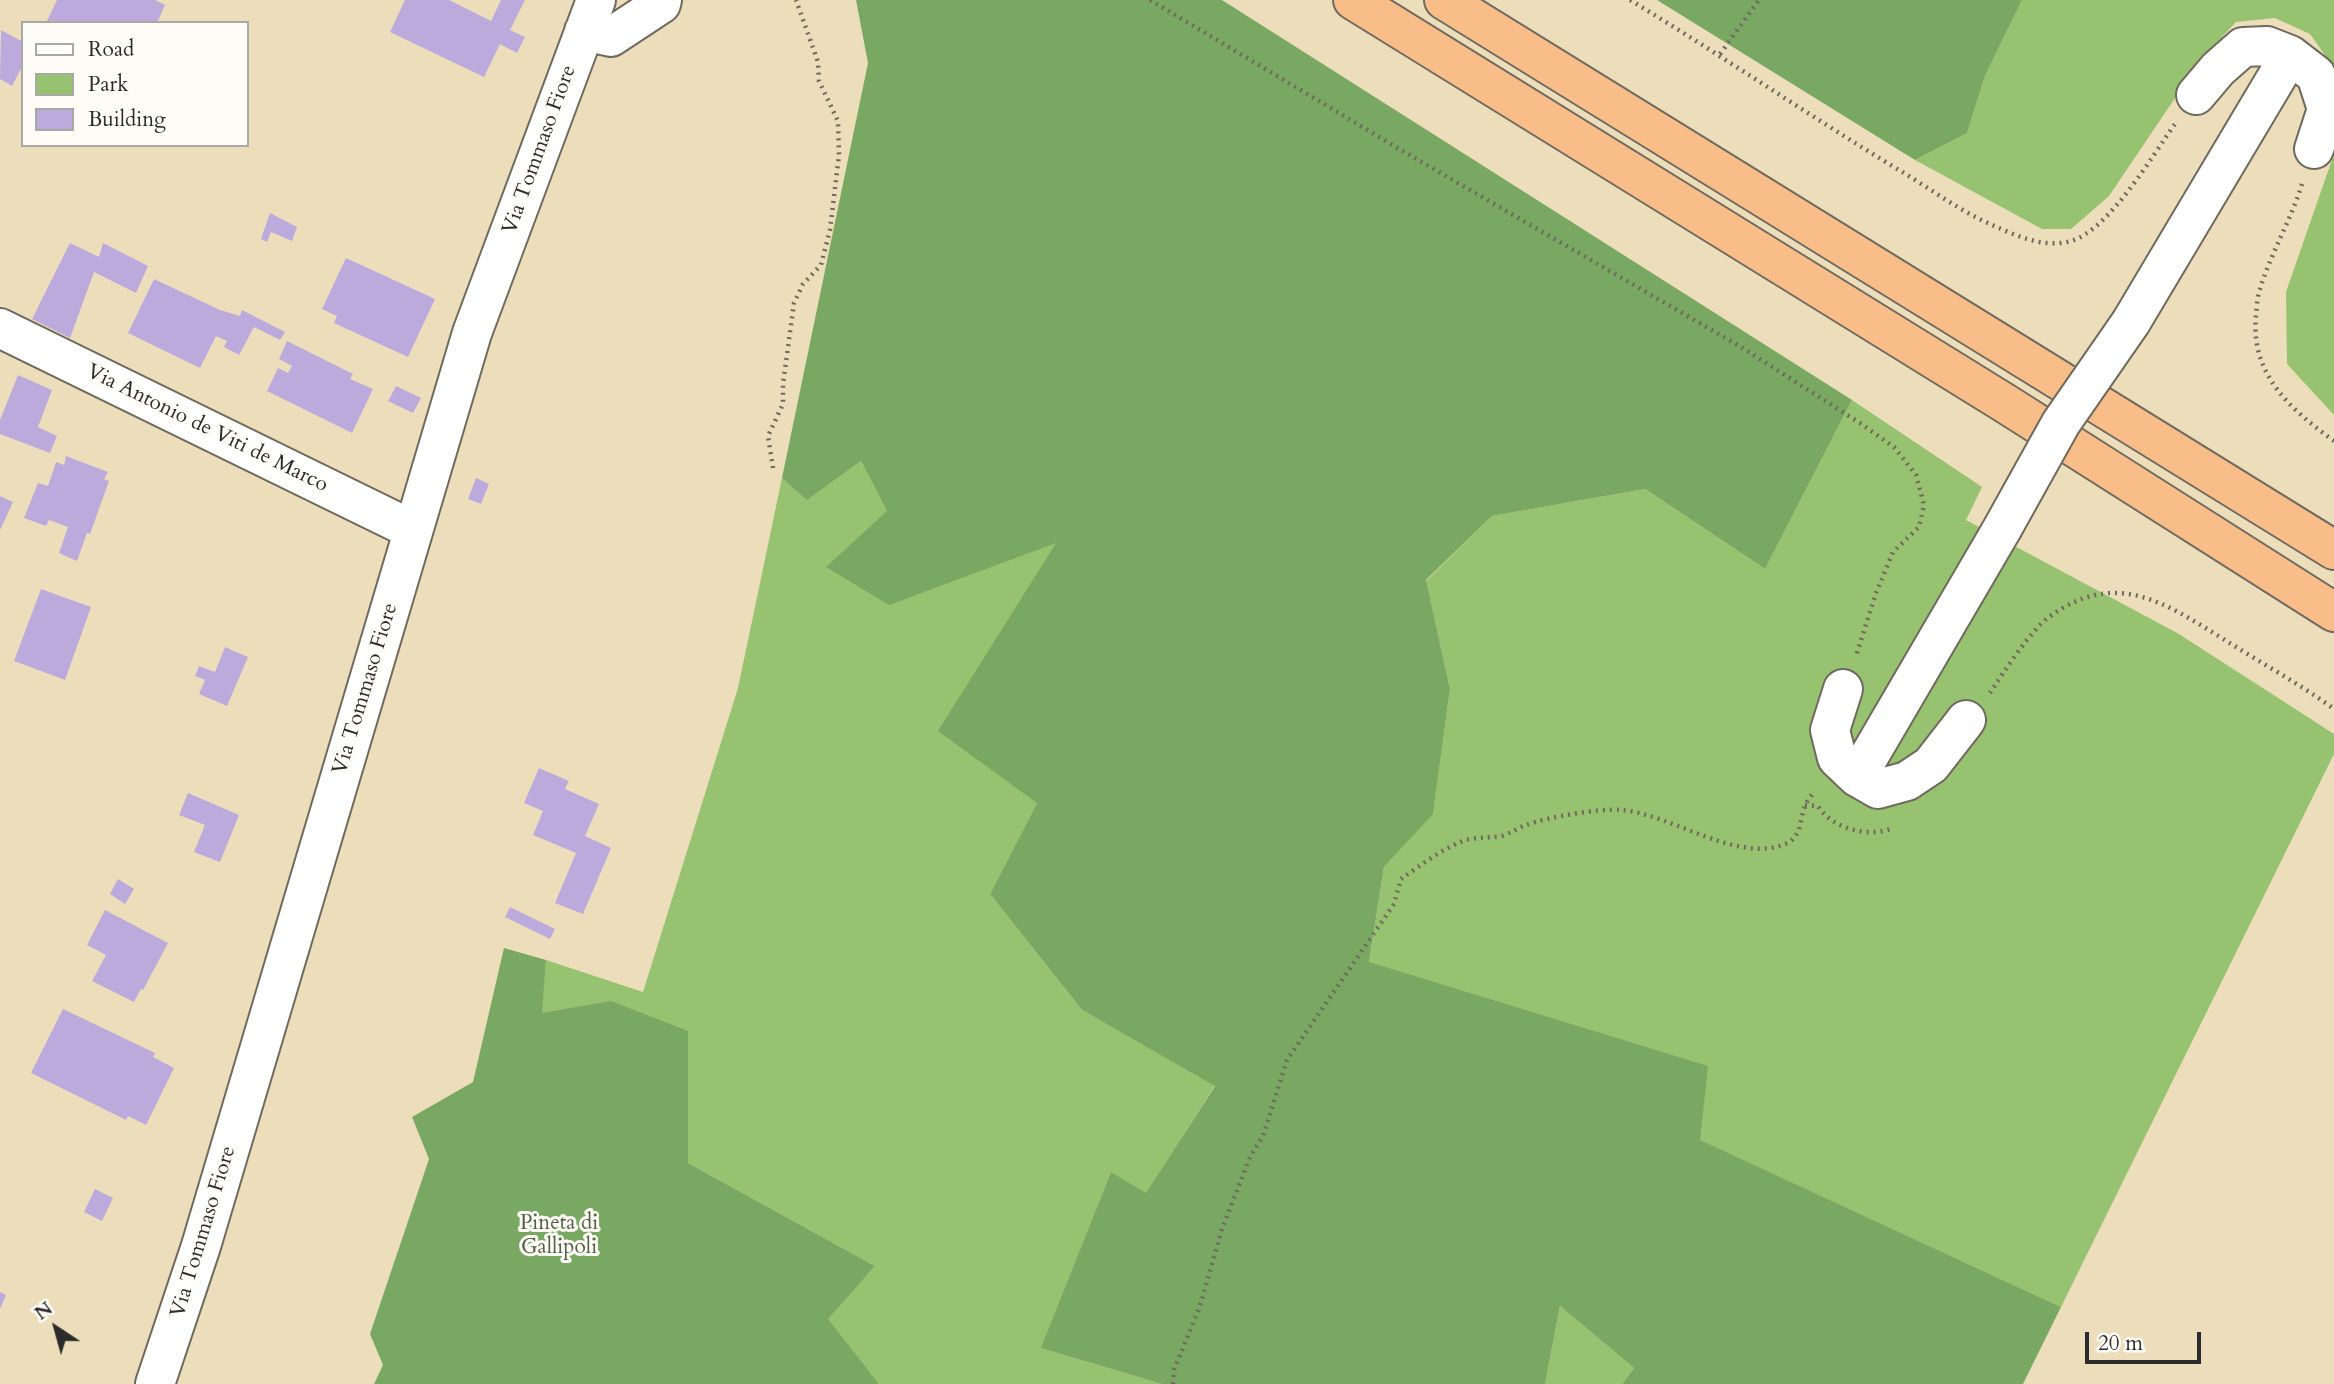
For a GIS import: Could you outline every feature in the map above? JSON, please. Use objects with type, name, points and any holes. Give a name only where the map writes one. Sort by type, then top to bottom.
[{"type":"highway","points":[[1353,0],[1992,394],[2325,608]]},
{"type":"highway","points":[[1444,0],[2334,550]]},
{"type":"street","points":[[590,15],[611,37],[661,4],[662,0]]},
{"type":"street","name":"Via Tommaso Fiore","points":[[155,1384],[205,1233],[472,333],[590,15]]},
{"type":"street","points":[[2196,95],[2218,69],[2243,47],[2267,46],[2290,55],[2316,75],[2327,109],[2314,149]]},
{"type":"street","points":[[1847,767],[2002,529],[2061,423],[2132,322],[2290,55]]},
{"type":"street","name":"Via Antonio de Viti de Marco","points":[[0,328],[413,530]]},
{"type":"street","points":[[1843,689],[1830,730],[1847,767],[1878,789],[1907,781],[1931,765],[1966,720]]},
{"type":"path","points":[[773,468],[768,436],[783,404],[783,384],[794,303],[803,284],[821,265],[830,230],[839,155],[838,121],[819,81],[818,62],[796,0]]},
{"type":"path","points":[[1150,0],[1741,347],[1894,447],[1916,475],[1924,505],[1919,527],[1893,552],[1843,689]]},
{"type":"path","points":[[1630,0],[1720,54],[1851,141],[1987,223],[2034,241],[2053,245],[2074,240],[2096,226],[2120,202],[2196,95]]},
{"type":"path","points":[[1720,54],[1759,0]]},
{"type":"path","points":[[2314,149],[2300,191],[2259,291],[2255,326],[2258,357],[2273,385],[2305,419],[2334,441]]},
{"type":"path","points":[[1966,720],[2048,617],[2085,597],[2107,592],[2130,593],[2155,601],[2190,619],[2334,709]]},
{"type":"path","points":[[1173,1384],[1174,1370],[1200,1306],[1222,1229],[1250,1157],[1263,1136],[1287,1060],[1394,904],[1401,879],[1440,853],[1470,839],[1496,837],[1527,825],[1571,815],[1619,810],[1657,817],[1738,847],[1768,849],[1788,843],[1798,834],[1804,819],[1805,805],[1847,767]]},
{"type":"green space","points":[[856,0],[1222,0],[1852,400],[1765,569],[1645,489],[1492,516],[1426,580],[1450,689],[1433,814],[1384,867],[1369,962],[1708,1066],[1700,1140],[2061,1307],[2023,1384],[1622,1384],[1634,1368],[1560,1306],[1545,1384],[1162,1384],[1041,1348],[1111,1172],[1146,1193],[1215,1086],[1082,1010],[990,894],[1037,803],[938,731],[1056,543],[889,605],[826,567],[887,511],[861,461],[807,500],[782,478],[868,63]]},
{"type":"green space","points":[[1657,0],[2022,0],[1985,76],[1967,133],[1915,160]]},
{"type":"green space","points":[[2022,0],[2334,0],[2334,68],[2310,34],[2275,18],[2236,22],[2200,61],[2109,196],[2071,229],[2042,229],[1915,160],[1967,133],[1985,76]]},
{"type":"green space","points":[[2334,154],[2334,415],[2287,364],[2286,292]]},
{"type":"green space","points":[[1852,400],[1982,487],[1966,520],[2179,634],[2334,734],[2334,754],[2061,1307],[1699,1140],[1369,963],[1384,867],[1433,813],[1450,689],[1426,581],[1492,516],[1645,489],[1765,569]]},
{"type":"green space","points":[[861,461],[887,511],[1057,542],[1037,803],[990,894],[1082,1010],[1215,1085],[1146,1194],[1111,1172],[1042,1348],[1162,1384],[879,1384],[827,1319],[875,1266],[688,1163],[688,1031],[541,1013],[546,960],[643,992],[738,688],[782,478],[808,499]]},
{"type":"green space","name":"Pineta di Gallipoli","points":[[504,948],[546,960],[542,1013],[611,1001],[688,1031],[688,1163],[875,1266],[828,1319],[879,1384],[374,1384],[383,1365],[370,1334],[429,1159],[412,1117],[473,1082]]},
{"type":"green space","points":[[1560,1306],[1634,1368],[1622,1384],[1545,1384]]},
{"type":"building","points":[[57,0],[155,0],[165,5],[158,21],[47,21]]},
{"type":"building","points":[[405,0],[449,0],[491,21],[501,0],[525,0],[510,30],[525,37],[517,53],[500,44],[484,77],[390,32]]},
{"type":"building","points":[[1,30],[21,41],[21,69],[12,86],[0,79]]},
{"type":"building","points":[[270,213],[297,227],[292,241],[271,232],[267,242],[261,239]]},
{"type":"building","points":[[70,243],[99,257],[103,243],[148,266],[136,293],[94,272],[70,338],[32,319]]},
{"type":"building","points":[[346,258],[435,299],[408,357],[334,323],[337,316],[322,309]]},
{"type":"building","points":[[154,279],[220,310],[240,316],[242,310],[285,332],[280,340],[254,327],[239,355],[224,347],[227,341],[216,336],[200,368],[128,333]]},
{"type":"building","points":[[287,341],[353,374],[350,379],[373,389],[352,433],[267,391],[278,368],[288,373],[292,366],[279,359]]},
{"type":"building","points":[[18,375],[52,390],[38,427],[57,436],[50,453],[0,434],[0,420]]},
{"type":"building","points":[[396,386],[421,398],[413,413],[388,401]]},
{"type":"building","points":[[66,456],[108,472],[104,479],[109,481],[77,561],[59,553],[68,527],[49,520],[46,526],[24,518],[38,483],[48,486],[56,462],[64,465]]},
{"type":"building","points":[[476,478],[489,484],[481,504],[468,499]]},
{"type":"building","points":[[0,496],[13,502],[0,530]]},
{"type":"building","points":[[41,589],[91,607],[65,680],[14,661]]},
{"type":"building","points":[[225,647],[248,657],[227,706],[199,694],[205,680],[195,676],[199,666],[215,672]]},
{"type":"building","points":[[539,768],[569,781],[565,789],[599,804],[585,836],[611,848],[583,914],[555,903],[576,853],[533,835],[543,811],[524,803]]},
{"type":"building","points":[[188,793],[239,815],[220,862],[194,852],[205,825],[179,815]]},
{"type":"building","points":[[118,879],[134,889],[125,904],[110,894]]},
{"type":"building","points":[[510,907],[555,929],[550,939],[505,917]]},
{"type":"building","points":[[105,910],[168,943],[134,1002],[92,981],[106,955],[87,945]]},
{"type":"building","points":[[63,1009],[155,1053],[153,1057],[174,1068],[146,1125],[128,1116],[126,1120],[31,1073]]},
{"type":"building","points":[[95,1189],[113,1198],[102,1221],[84,1212]]},
{"type":"building","points":[[0,1292],[6,1295],[0,1309]]}]
